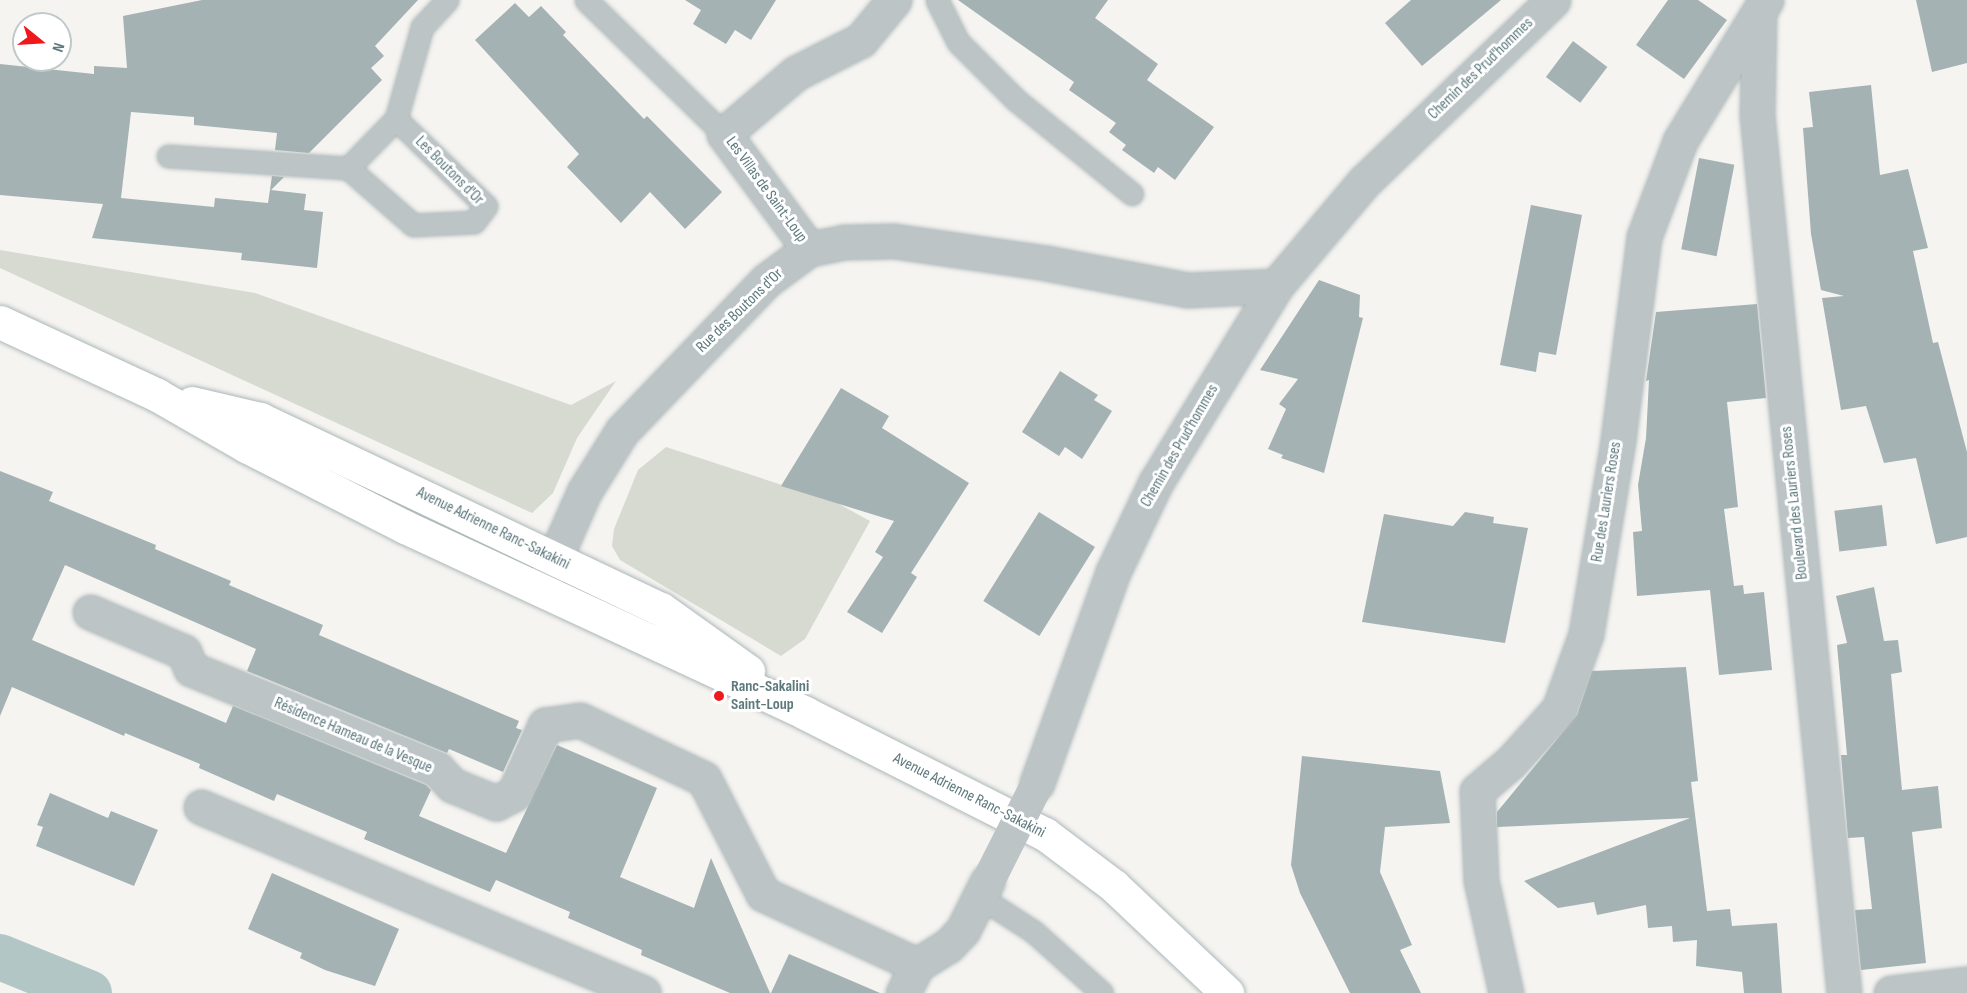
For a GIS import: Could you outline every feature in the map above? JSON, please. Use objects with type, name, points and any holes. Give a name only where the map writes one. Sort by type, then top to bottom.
[{"type":"street","name":"Les Villas de Saint-Loup","points":[[809,249],[724,134],[796,73],[861,40],[894,0]]},
{"type":"street","name":"Chemin des Prud'hommes","points":[[910,979],[963,930],[1037,783],[1113,572],[1156,482],[1276,286],[1364,182],[1553,0]]},
{"type":"street","name":"Rue des Lauriers Roses","points":[[1506,993],[1481,880],[1477,791],[1511,762],[1559,709],[1586,634],[1618,440],[1644,237],[1680,141],[1763,6]]},
{"type":"street","name":"Boulevard des Lauriers Roses","points":[[1763,6],[1757,115],[1844,993]]},
{"type":"street","name":"Rue des Boutons d'Or","points":[[540,592],[585,492],[622,431],[767,280],[809,249],[844,242],[894,242],[1046,263],[1187,290],[1276,286]]},
{"type":"street","name":"Avenue Adrienne Ranc-Sakakini","points":[[0,322],[157,395],[246,446],[540,592],[805,713],[1045,834],[1114,886],[1227,993]]},
{"type":"street","name":"Avenue Adrienne Ranc-Sakakini","points":[[157,395],[260,419],[661,609],[805,713]]},
{"type":"street","name":"Résidence Hameau de la Vesque","points":[[90,612],[184,652],[191,669],[437,769],[452,785],[496,803],[514,794],[545,725],[580,720],[704,778],[763,894],[910,979]]},
{"type":"street","points":[[201,807],[644,993]]},
{"type":"street","points":[[1891,993],[1967,984]]},
{"type":"lane","points":[[168,156],[348,168],[396,119],[422,27],[447,0]]},
{"type":"lane","points":[[586,0],[724,134]]},
{"type":"lane","points":[[937,0],[958,42],[1008,92],[1132,194]]},
{"type":"lane","name":"Les Boutons d'Or","points":[[348,168],[413,225],[474,222],[486,206],[396,119]]},
{"type":"lane","points":[[983,889],[1102,993]]},
{"type":"shaded area","points":[[0,250],[255,293],[571,405],[616,381],[577,438],[553,493],[532,513],[0,268]]},
{"type":"shaded area","points":[[666,447],[837,503],[870,521],[805,639],[781,656],[620,560],[612,546],[614,529],[638,470]]},
{"type":"building","points":[[202,0],[418,0],[375,46],[384,56],[371,68],[382,80],[309,153],[275,150],[277,133],[194,125],[194,117],[131,112],[121,198],[214,207],[215,198],[268,203],[272,176],[284,177],[271,190],[306,194],[304,210],[323,212],[317,268],[241,260],[242,253],[92,238],[103,204],[0,195],[0,64],[12,65],[12,72],[72,72],[94,74],[94,66],[127,68],[123,16]]},
{"type":"building","points":[[685,0],[776,0],[751,40],[735,30],[726,44],[693,24],[701,10]]},
{"type":"building","points":[[958,0],[1108,0],[1095,18],[1158,64],[1147,80],[1214,127],[1175,180],[1158,167],[1154,173],[1122,150],[1126,145],[1109,132],[1116,123],[1069,90],[1074,82]]},
{"type":"building","points":[[1411,0],[1501,0],[1422,66],[1385,23]]},
{"type":"building","points":[[1668,0],[1698,0],[1727,20],[1684,79],[1636,45]]},
{"type":"building","points":[[1916,0],[1967,0],[1967,63],[1932,72]]},
{"type":"building","points":[[515,3],[529,17],[541,6],[566,32],[563,35],[644,119],[647,116],[722,192],[685,229],[650,192],[621,223],[567,167],[579,154],[475,40]]},
{"type":"building","points":[[1573,41],[1607,67],[1580,103],[1546,77]]},
{"type":"building","points":[[1871,85],[1880,175],[1908,169],[1928,248],[1913,251],[1933,343],[1938,342],[1967,452],[1967,537],[1936,544],[1916,458],[1884,463],[1866,406],[1841,410],[1822,298],[1844,296],[1821,290],[1811,234],[1803,128],[1813,127],[1809,92]]},
{"type":"building","points":[[1699,158],[1734,165],[1717,256],[1681,249]]},
{"type":"building","points":[[1531,205],[1582,215],[1556,355],[1539,352],[1536,372],[1500,365]]},
{"type":"building","points":[[1319,280],[1360,295],[1359,317],[1363,318],[1324,473],[1281,458],[1283,455],[1268,449],[1286,409],[1279,404],[1298,379],[1260,370]]},
{"type":"building","points":[[1757,304],[1766,398],[1727,402],[1738,507],[1724,509],[1734,586],[1743,585],[1744,594],[1764,592],[1772,670],[1719,675],[1710,590],[1637,596],[1633,532],[1642,531],[1638,485],[1646,438],[1649,380],[1646,381],[1656,312]]},
{"type":"building","points":[[1060,371],[1098,395],[1094,400],[1112,411],[1082,459],[1065,447],[1059,456],[1022,432]]},
{"type":"building","points":[[841,388],[889,416],[882,428],[969,483],[911,573],[917,577],[882,633],[847,612],[883,557],[875,552],[894,521],[781,486]]},
{"type":"building","points":[[0,471],[53,492],[49,501],[156,545],[155,549],[231,581],[229,585],[323,625],[319,635],[519,721],[516,728],[522,730],[503,772],[449,749],[447,753],[247,671],[256,649],[65,565],[32,640],[226,723],[233,706],[426,785],[431,790],[419,816],[506,853],[557,745],[657,788],[620,877],[694,908],[711,858],[770,993],[730,993],[641,955],[642,950],[568,918],[570,912],[496,880],[490,892],[364,839],[367,832],[277,794],[274,801],[199,768],[200,764],[125,733],[124,736],[12,687],[0,716]]},
{"type":"building","points":[[1882,505],[1887,546],[1839,552],[1834,511]]},
{"type":"building","points":[[1039,512],[1095,547],[1039,636],[983,601]]},
{"type":"building","points":[[1465,512],[1494,517],[1493,523],[1528,528],[1505,643],[1362,622],[1384,514],[1453,526]]},
{"type":"building","points":[[1874,587],[1884,641],[1898,640],[1902,672],[1891,674],[1902,790],[1938,786],[1942,828],[1912,832],[1926,963],[1861,970],[1855,910],[1872,909],[1864,837],[1848,838],[1841,755],[1847,755],[1837,645],[1847,643],[1836,596]]},
{"type":"building","points":[[1686,667],[1698,781],[1691,782],[1707,911],[1730,909],[1732,926],[1777,923],[1782,993],[1744,993],[1742,972],[1696,966],[1697,940],[1673,942],[1672,926],[1648,928],[1646,905],[1597,915],[1594,902],[1558,908],[1524,881],[1690,818],[1497,827],[1497,812],[1577,715],[1592,671]]},
{"type":"building","points":[[1302,756],[1440,771],[1450,823],[1385,827],[1380,872],[1412,945],[1400,950],[1421,993],[1350,993],[1300,893],[1291,865]]},
{"type":"building","points":[[50,793],[108,818],[111,811],[158,830],[134,886],[36,846],[43,827],[37,825]]},
{"type":"building","points":[[272,873],[399,929],[375,986],[325,970],[300,958],[302,953],[248,929]]},
{"type":"building","points":[[789,954],[880,993],[771,993]]},
{"type":"waterway","points":[[0,957],[89,993]]},
{"type":"place","name":"Ranc-Sakalini Saint-Loup","points":[[719,696]]}]
